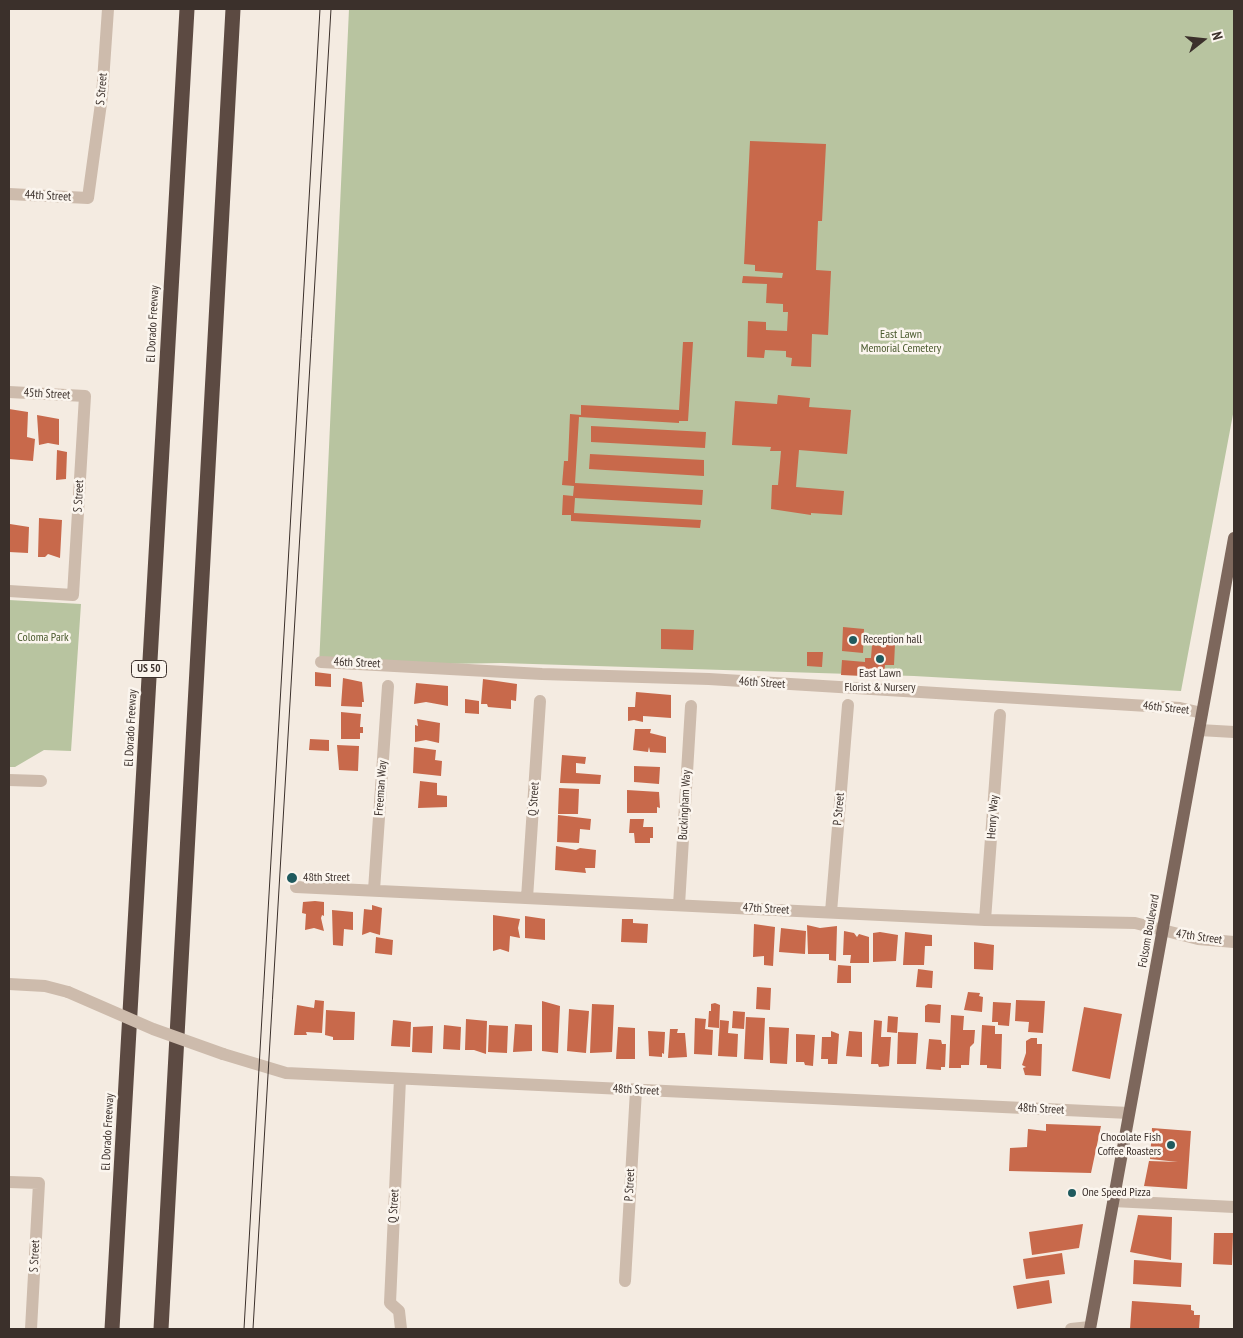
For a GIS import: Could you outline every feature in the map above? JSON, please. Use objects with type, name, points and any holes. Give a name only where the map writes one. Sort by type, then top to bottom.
[{"type":"highway","name":"El Dorado Freeway","points":[[112,1329],[187,9]]},
{"type":"highway","points":[[161,1329],[233,9]]},
{"type":"main road","name":"Folsom Boulevard","points":[[1090,1328],[1234,538]]},
{"type":"street","name":"S Street","points":[[88,198],[102,96],[108,9]]},
{"type":"street","name":"44th Street","points":[[9,194],[88,198]]},
{"type":"street","name":"45th Street","points":[[9,392],[85,396]]},
{"type":"street","name":"S Street","points":[[9,591],[73,595],[85,396]]},
{"type":"street","name":"46th Street","points":[[321,662],[542,674],[709,679],[1180,708],[1202,713]]},
{"type":"street","name":"Freeman Way","points":[[374,890],[388,686]]},
{"type":"street","name":"Q Street","points":[[527,898],[540,701]]},
{"type":"street","name":"P Street","points":[[831,912],[848,705]]},
{"type":"street","name":"Buckingham Way","points":[[679,905],[691,706]]},
{"type":"street","name":"Henry Way","points":[[985,920],[1000,715]]},
{"type":"street","name":"46th Street","points":[[1199,730],[1234,732]]},
{"type":"street","points":[[9,780],[41,781]]},
{"type":"street","name":"47th Street","points":[[296,887],[985,920],[1135,923],[1163,932],[1198,939],[1234,942]]},
{"type":"street","name":"48th Street","points":[[9,984],[45,986],[68,992],[153,1029],[223,1054],[286,1073],[1129,1113]]},
{"type":"street","name":"Q Street","points":[[400,1078],[390,1303],[398,1311],[401,1329]]},
{"type":"street","name":"P Street","points":[[625,1281],[636,1090]]},
{"type":"street","name":"S Street","points":[[9,1182],[39,1183],[31,1329]]},
{"type":"street","points":[[1113,1201],[1234,1207]]},
{"type":"street","points":[[1071,1329],[1090,1328]]},
{"type":"green space","name":"East Lawn Memorial Cemetery","points":[[349,9],[1234,9],[1234,409],[1181,691],[914,676],[501,663],[319,666]]},
{"type":"green space","name":"Coloma Park","points":[[9,600],[81,604],[71,751],[44,750],[15,767],[9,767]]},
{"type":"building","points":[[750,141],[826,144],[822,221],[818,221],[816,270],[831,271],[828,335],[812,334],[811,367],[791,366],[792,358],[786,357],[786,351],[765,350],[764,358],[747,357],[748,321],[766,322],[766,330],[787,331],[788,312],[783,312],[783,304],[766,303],[767,284],[742,283],[743,276],[782,278],[783,273],[755,271],[755,265],[744,264]]},
{"type":"building","points":[[683,342],[693,342],[688,421],[679,421],[679,423],[579,417],[575,483],[703,490],[702,505],[575,498],[574,513],[701,520],[700,528],[571,521],[571,515],[562,515],[563,495],[573,496],[574,486],[562,485],[564,461],[568,461],[570,414],[581,415],[581,405],[679,410]]},
{"type":"building","points":[[778,395],[810,398],[809,407],[851,410],[847,454],[799,450],[796,487],[844,491],[842,515],[811,513],[811,515],[771,509],[772,485],[778,485],[781,451],[770,451],[771,447],[732,445],[735,401],[777,404]]},
{"type":"building","points":[[9,409],[28,412],[27,437],[35,439],[33,461],[9,459]]},
{"type":"building","points":[[37,415],[59,419],[59,445],[48,443],[39,445]]},
{"type":"building","points":[[591,426],[706,432],[705,448],[591,442]]},
{"type":"building","points":[[57,450],[67,452],[66,479],[56,480]]},
{"type":"building","points":[[590,454],[704,460],[704,476],[589,469]]},
{"type":"building","points":[[39,518],[62,520],[60,558],[48,554],[45,557],[38,557]]},
{"type":"building","points":[[10,524],[29,527],[28,553],[9,552]]},
{"type":"building","name":"Reception hall","points":[[843,627],[864,629],[863,653],[842,651]]},
{"type":"building","points":[[661,629],[694,630],[693,650],[661,649]]},
{"type":"building","name":"East Lawn Florist & Nursery","points":[[881,644],[895,644],[894,665],[885,665],[884,677],[841,675],[842,660],[865,662],[865,658],[871,658],[872,645],[881,646]]},
{"type":"building","points":[[807,652],[823,652],[822,667],[807,666]]},
{"type":"building","points":[[315,672],[331,674],[331,687],[315,686]]},
{"type":"building","points":[[343,678],[362,682],[364,702],[362,702],[362,707],[341,706]]},
{"type":"building","points":[[483,679],[517,684],[516,701],[511,700],[511,709],[488,707],[487,704],[481,704]]},
{"type":"building","points":[[416,683],[448,686],[448,706],[426,702],[414,704]]},
{"type":"building","points":[[636,692],[671,695],[671,718],[643,716],[643,722],[628,721],[628,707],[635,707]]},
{"type":"building","points":[[465,699],[479,701],[479,714],[465,713]]},
{"type":"building","points":[[341,712],[361,714],[360,727],[363,727],[363,733],[360,733],[360,739],[341,739]]},
{"type":"building","points":[[417,719],[440,723],[439,743],[426,740],[415,742],[415,725],[418,726]]},
{"type":"building","points":[[635,729],[651,729],[650,733],[666,737],[666,753],[650,752],[649,747],[648,752],[633,750]]},
{"type":"building","points":[[310,739],[329,740],[329,751],[309,750]]},
{"type":"building","points":[[337,745],[359,746],[358,771],[339,770]]},
{"type":"building","points":[[414,747],[436,750],[435,760],[442,761],[441,776],[413,773]]},
{"type":"building","points":[[562,755],[586,757],[585,764],[576,763],[576,773],[601,775],[600,784],[560,783]]},
{"type":"building","points":[[634,766],[660,767],[659,784],[634,782]]},
{"type":"building","points":[[420,781],[437,783],[437,795],[447,796],[447,807],[418,808]]},
{"type":"building","points":[[559,788],[579,789],[578,814],[558,814]]},
{"type":"building","points":[[627,790],[659,792],[660,808],[657,807],[657,813],[627,813]]},
{"type":"building","points":[[558,815],[591,819],[590,830],[580,829],[579,843],[557,842]]},
{"type":"building","points":[[630,819],[644,819],[643,827],[653,827],[653,838],[650,838],[650,843],[635,843],[634,833],[629,833]]},
{"type":"building","points":[[556,846],[576,850],[580,848],[596,850],[595,868],[585,868],[586,873],[555,870]]},
{"type":"building","points":[[303,902],[324,902],[324,916],[322,915],[321,918],[324,931],[314,928],[305,930],[306,914],[302,913]]},
{"type":"building","points":[[372,905],[382,908],[380,935],[370,932],[362,935],[364,909],[372,910]]},
{"type":"building","points":[[332,910],[353,912],[353,930],[344,929],[343,946],[333,945]]},
{"type":"building","points":[[493,915],[520,919],[518,928],[520,938],[510,936],[509,952],[500,949],[493,951]]},
{"type":"building","points":[[525,916],[545,919],[545,940],[525,938]]},
{"type":"building","points":[[622,919],[633,919],[633,923],[648,924],[647,943],[621,942]]},
{"type":"building","points":[[754,924],[775,927],[773,966],[764,965],[764,956],[753,957]]},
{"type":"building","points":[[807,925],[820,928],[837,926],[836,961],[829,960],[829,954],[808,954]]},
{"type":"building","points":[[781,928],[806,931],[805,954],[779,952]]},
{"type":"building","points":[[844,931],[854,933],[857,937],[859,934],[869,937],[869,963],[850,963],[851,955],[843,955]]},
{"type":"building","points":[[880,932],[898,935],[896,961],[873,962],[873,933]]},
{"type":"building","points":[[905,932],[932,935],[932,946],[925,946],[924,965],[903,965]]},
{"type":"building","points":[[376,937],[393,940],[392,955],[375,953]]},
{"type":"building","points":[[974,942],[994,945],[993,970],[974,969]]},
{"type":"building","points":[[838,965],[851,966],[851,983],[837,983]]},
{"type":"building","points":[[918,969],[933,971],[932,988],[916,987]]},
{"type":"building","points":[[757,987],[771,988],[770,1010],[756,1009]]},
{"type":"building","points":[[968,992],[980,993],[979,996],[983,997],[982,1012],[964,1010]]},
{"type":"building","points":[[315,1000],[324,1001],[322,1033],[306,1032],[307,1035],[294,1035],[297,1005],[314,1008]]},
{"type":"building","points":[[1016,1000],[1045,1001],[1043,1033],[1028,1032],[1029,1022],[1015,1021]]},
{"type":"building","points":[[542,1001],[560,1006],[558,1053],[542,1051]]},
{"type":"building","points":[[993,1002],[1011,1003],[1009,1026],[998,1025],[998,1022],[992,1022]]},
{"type":"building","points":[[592,1004],[614,1005],[612,1052],[590,1053]]},
{"type":"building","points":[[711,1004],[720,1005],[719,1028],[708,1027]]},
{"type":"building","points":[[928,1004],[941,1005],[940,1023],[925,1022],[925,1006]]},
{"type":"building","points":[[1084,1007],[1122,1014],[1110,1079],[1072,1071]]},
{"type":"building","points":[[569,1009],[589,1011],[586,1053],[567,1051]]},
{"type":"building","points":[[326,1010],[355,1012],[354,1040],[333,1040],[333,1037],[325,1035]]},
{"type":"building","points":[[733,1011],[745,1012],[744,1029],[732,1028]]},
{"type":"building","points":[[951,1015],[964,1016],[963,1030],[975,1030],[974,1043],[970,1047],[969,1065],[961,1065],[961,1068],[949,1068]]},
{"type":"building","points":[[888,1016],[898,1017],[897,1033],[887,1032]]},
{"type":"building","points":[[746,1017],[765,1018],[763,1060],[744,1059]]},
{"type":"building","points":[[695,1018],[706,1019],[705,1029],[713,1030],[712,1055],[694,1054]]},
{"type":"building","points":[[466,1019],[487,1021],[486,1054],[474,1050],[465,1050]]},
{"type":"building","points":[[393,1020],[411,1022],[410,1047],[391,1046]]},
{"type":"building","points":[[720,1020],[729,1021],[728,1033],[738,1034],[737,1057],[718,1056]]},
{"type":"building","points":[[874,1020],[882,1021],[881,1037],[891,1037],[889,1066],[879,1067],[878,1064],[871,1064]]},
{"type":"building","points":[[515,1024],[532,1025],[532,1051],[513,1052]]},
{"type":"building","points":[[444,1025],[461,1027],[460,1050],[443,1049]]},
{"type":"building","points":[[489,1025],[508,1026],[507,1053],[488,1052]]},
{"type":"building","points":[[982,1025],[995,1026],[995,1034],[1002,1034],[1001,1069],[987,1068],[987,1065],[980,1065]]},
{"type":"building","points":[[433,1026],[432,1053],[412,1052],[413,1027]]},
{"type":"building","points":[[618,1027],[635,1028],[635,1059],[616,1059]]},
{"type":"building","points":[[769,1027],[789,1028],[787,1064],[770,1063]]},
{"type":"building","points":[[670,1029],[678,1029],[677,1033],[685,1033],[687,1057],[668,1058]]},
{"type":"building","points":[[648,1031],[665,1032],[664,1054],[662,1053],[662,1057],[649,1056]]},
{"type":"building","points":[[831,1031],[839,1034],[837,1064],[828,1064],[828,1059],[821,1059],[822,1037],[831,1037]]},
{"type":"building","points":[[849,1031],[862,1032],[862,1057],[846,1056]]},
{"type":"building","points":[[898,1032],[918,1033],[916,1064],[897,1064]]},
{"type":"building","points":[[796,1034],[815,1035],[813,1066],[805,1065],[804,1062],[796,1062]]},
{"type":"building","points":[[1031,1038],[1037,1038],[1037,1044],[1042,1044],[1041,1076],[1025,1075],[1023,1068],[1026,1067],[1022,1065],[1026,1053],[1026,1041]]},
{"type":"building","points":[[929,1039],[941,1040],[942,1044],[946,1044],[945,1067],[941,1067],[941,1070],[926,1069]]},
{"type":"building","points":[[1046,1124],[1101,1126],[1091,1173],[1009,1171],[1010,1148],[1027,1147],[1028,1129],[1046,1131]]},
{"type":"building","points":[[1152,1128],[1191,1131],[1187,1189],[1144,1186],[1149,1161],[1178,1162],[1150,1159]]},
{"type":"building","points":[[1138,1215],[1172,1217],[1171,1260],[1130,1252]]},
{"type":"building","points":[[1083,1224],[1079,1248],[1032,1255],[1029,1232]]},
{"type":"building","points":[[1214,1233],[1233,1233],[1232,1265],[1213,1264]]},
{"type":"building","points":[[1062,1253],[1065,1274],[1026,1279],[1023,1259]]},
{"type":"building","points":[[1134,1260],[1182,1263],[1181,1287],[1133,1284]]},
{"type":"building","points":[[1049,1280],[1052,1303],[1017,1309],[1013,1286]]},
{"type":"building","points":[[1132,1301],[1191,1305],[1194,1315],[1200,1315],[1199,1329],[1130,1329]]},
{"type":"tram line","points":[[244,1329],[320,9]]},
{"type":"tram line","points":[[253,1329],[331,9]]},
{"type":"place","name":"Reception hall","points":[[853,640]]},
{"type":"place","name":"East Lawn Florist & Nursery","points":[[880,659]]},
{"type":"place","name":"48th Street","points":[[292,878]]},
{"type":"place","name":"Chocolate Fish Coffee Roasters","points":[[1171,1145]]},
{"type":"place","name":"One Speed Pizza","points":[[1072,1193]]}]
